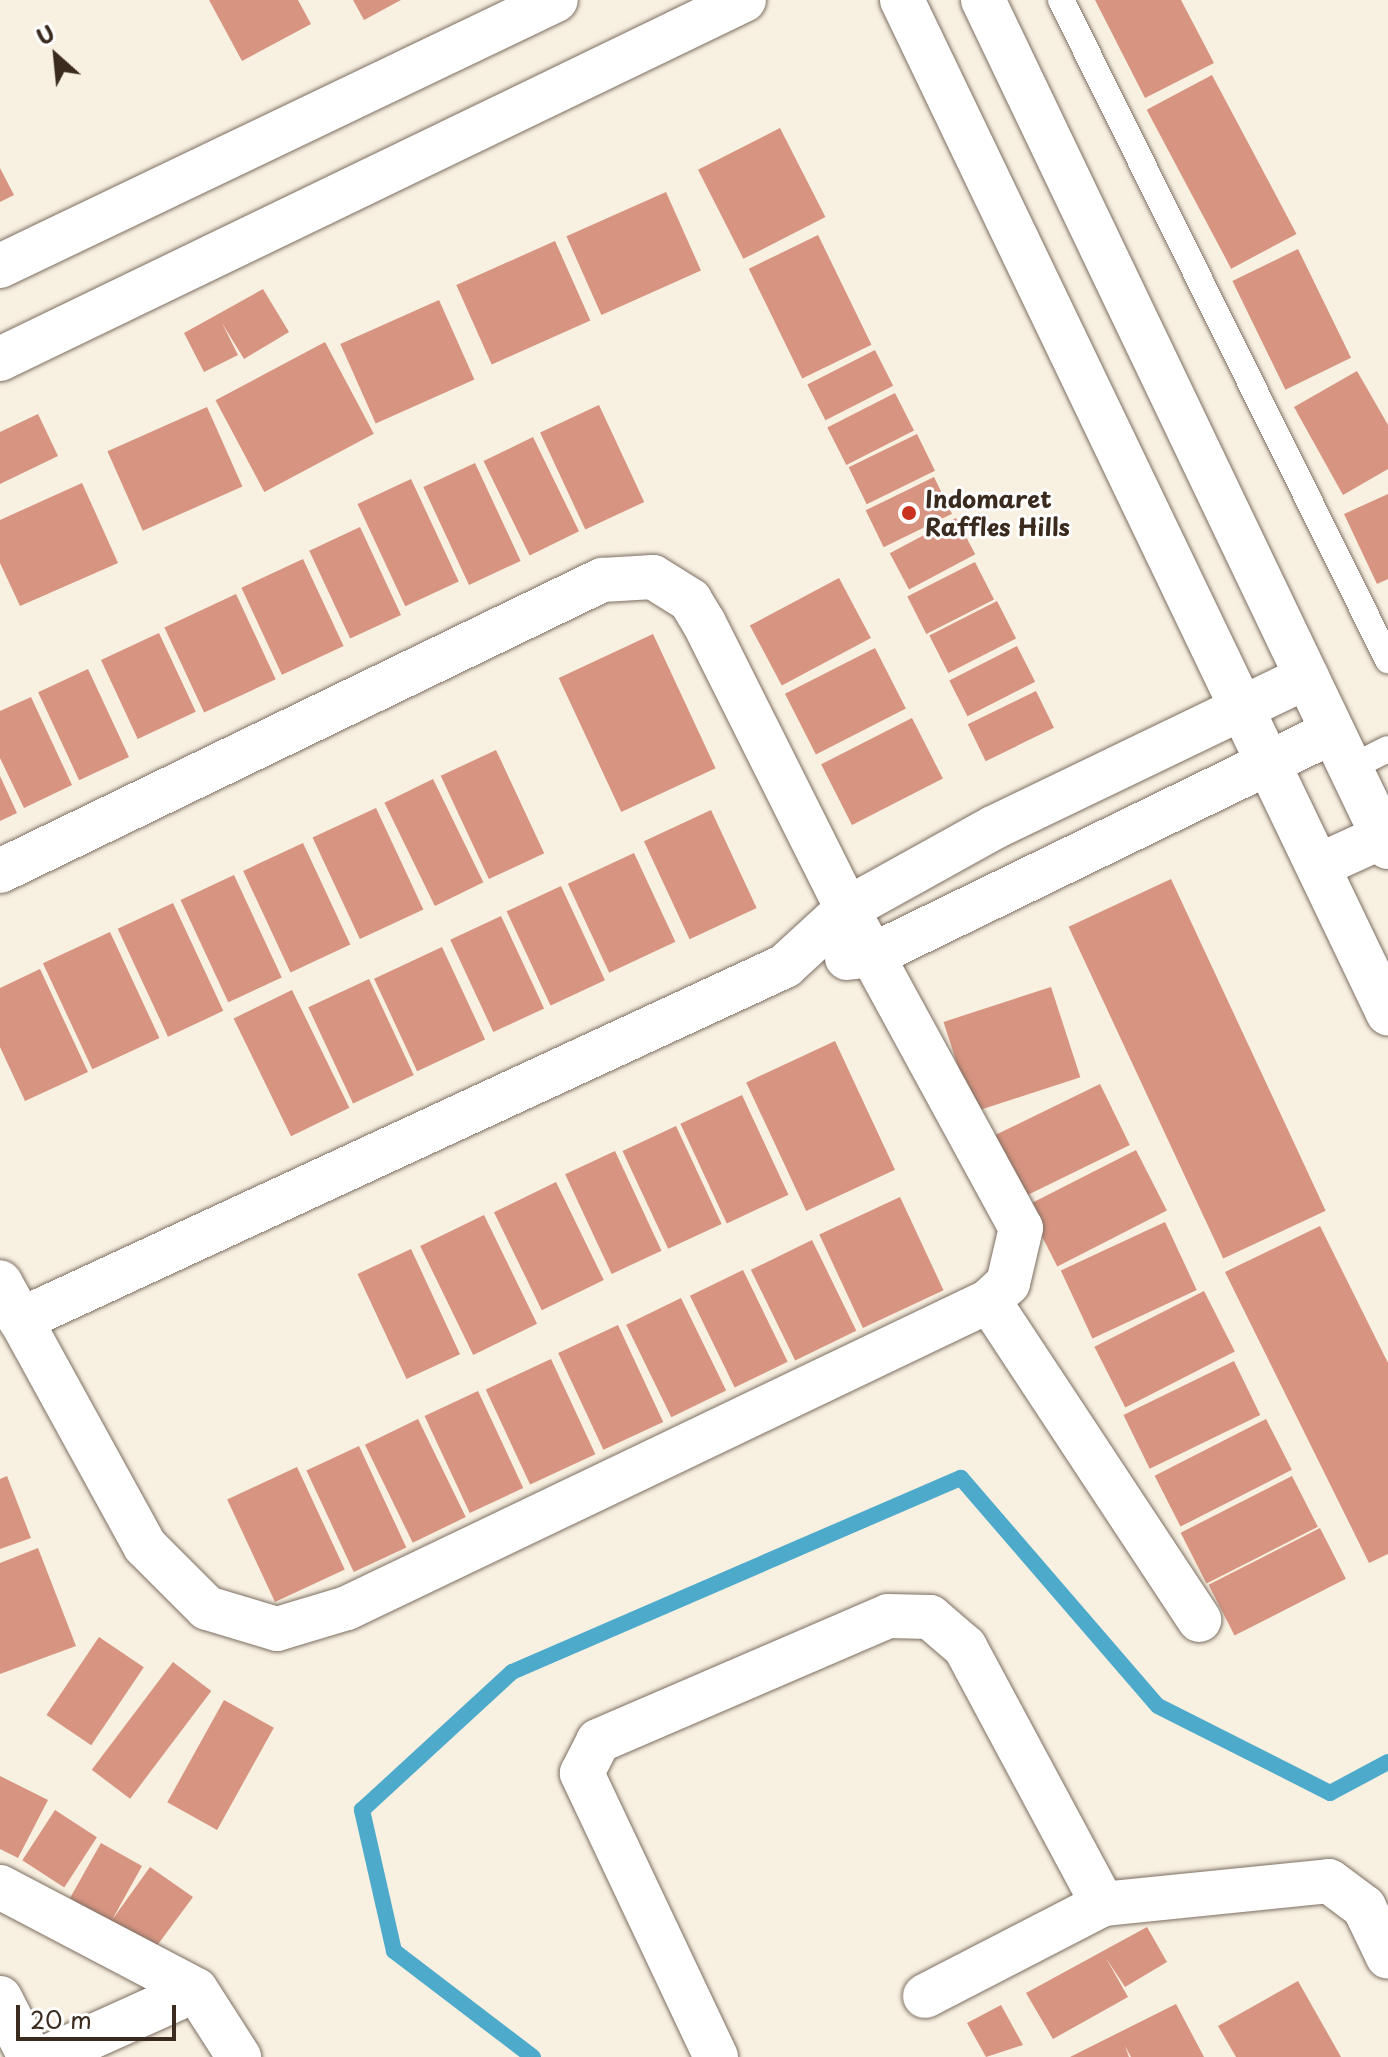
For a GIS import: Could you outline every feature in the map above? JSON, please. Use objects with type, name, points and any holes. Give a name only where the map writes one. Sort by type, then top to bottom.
[{"type":"street","points":[[0,266],[556,0]]},
{"type":"street","points":[[0,359],[744,0]]},
{"type":"street","points":[[902,0],[1243,702],[1318,866],[1374,948],[1388,1013]]},
{"type":"street","points":[[983,0],[1386,839],[1318,866]]},
{"type":"street","points":[[0,871],[602,580],[632,574],[674,585],[690,600],[847,909],[873,955],[1021,1228],[1008,1283],[989,1301],[347,1608],[277,1629],[207,1608],[145,1546],[10,1301],[785,966],[873,955],[1267,758],[1341,750]]},
{"type":"street","points":[[785,966],[847,909],[1243,702],[1307,677]]},
{"type":"street","points":[[989,1301],[1199,1620]]},
{"type":"street","points":[[716,2057],[582,1773],[598,1741],[888,1616],[930,1617],[965,1647],[1103,1904]]},
{"type":"street","points":[[925,1996],[1103,1904],[1329,1881],[1364,1907],[1388,1957]]},
{"type":"street","points":[[0,1887],[196,1990],[239,2057]]},
{"type":"street","points":[[47,2057],[196,1990]]},
{"type":"street","points":[[0,1998],[30,2057]]},
{"type":"lane","points":[[1061,0],[1388,660]]},
{"type":"lane","points":[[1341,750],[1388,749]]},
{"type":"building","points":[[209,0],[298,0],[311,24],[242,61]]},
{"type":"building","points":[[353,0],[401,0],[364,20]]},
{"type":"building","points":[[1095,0],[1181,0],[1214,63],[1145,98]]},
{"type":"building","points":[[1212,75],[1297,234],[1231,269],[1147,110]]},
{"type":"building","points":[[780,128],[825,217],[743,259],[698,170]]},
{"type":"building","points":[[0,168],[14,195],[0,202]]},
{"type":"building","points":[[666,192],[701,271],[601,315],[566,236]]},
{"type":"building","points":[[818,235],[871,345],[802,378],[749,269]]},
{"type":"building","points":[[555,241],[590,320],[492,364],[456,285]]},
{"type":"building","points":[[1298,249],[1351,358],[1285,390],[1232,281]]},
{"type":"building","points":[[263,289],[289,332],[244,359],[222,323],[238,355],[204,372],[184,333]]},
{"type":"building","points":[[439,300],[474,379],[376,423],[340,344]]},
{"type":"building","points":[[325,342],[374,434],[264,492],[216,400]]},
{"type":"building","points":[[875,350],[893,386],[825,420],[807,385]]},
{"type":"building","points":[[1357,371],[1388,425],[1388,469],[1343,495],[1294,407]]},
{"type":"building","points":[[895,393],[914,430],[846,465],[827,428]]},
{"type":"building","points":[[599,405],[644,502],[585,529],[540,432]]},
{"type":"building","points":[[207,407],[242,486],[143,531],[107,451]]},
{"type":"building","points":[[38,414],[58,456],[0,484],[0,432]]},
{"type":"building","points":[[917,434],[935,471],[867,504],[849,467]]},
{"type":"building","points":[[533,437],[579,531],[530,555],[484,461]]},
{"type":"building","points":[[475,463],[521,561],[469,585],[423,487]]},
{"type":"building","name":"Indomaret Raffles Hills","points":[[934,477],[952,514],[884,547],[866,510]]},
{"type":"building","points":[[411,479],[459,581],[405,606],[358,504]]},
{"type":"building","points":[[82,483],[118,563],[20,606],[0,563],[0,520]]},
{"type":"building","points":[[1388,494],[1388,579],[1377,584],[1344,514]]},
{"type":"building","points":[[956,518],[975,554],[909,589],[890,553]]},
{"type":"building","points":[[360,527],[401,615],[350,639],[309,551]]},
{"type":"building","points":[[303,559],[344,646],[282,675],[241,588]]},
{"type":"building","points":[[975,562],[994,599],[926,634],[907,597]]},
{"type":"building","points":[[839,578],[871,638],[782,685],[750,625]]},
{"type":"building","points":[[236,594],[276,679],[204,713],[164,627]]},
{"type":"building","points":[[997,601],[1016,638],[948,673],[929,636]]},
{"type":"building","points":[[159,633],[196,712],[138,739],[101,660]]},
{"type":"building","points":[[653,634],[716,768],[621,812],[559,678]]},
{"type":"building","points":[[1017,646],[1035,682],[967,716],[949,681]]},
{"type":"building","points":[[875,648],[906,709],[816,754],[785,694]]},
{"type":"building","points":[[88,669],[129,757],[79,780],[38,692]]},
{"type":"building","points":[[1036,691],[1054,728],[986,761],[968,724]]},
{"type":"building","points":[[31,697],[72,785],[24,808],[0,758],[0,711]]},
{"type":"building","points":[[912,718],[943,779],[852,825],[821,764]]},
{"type":"building","points":[[496,750],[544,853],[489,879],[441,776]]},
{"type":"building","points":[[0,776],[17,813],[0,821]]},
{"type":"building","points":[[433,779],[483,882],[435,906],[384,803]]},
{"type":"building","points":[[376,808],[423,910],[360,939],[313,838]]},
{"type":"building","points":[[711,810],[757,908],[690,939],[644,841]]},
{"type":"building","points":[[303,843],[350,945],[291,972],[243,871]]},
{"type":"building","points":[[634,853],[675,942],[609,973],[568,884]]},
{"type":"building","points":[[234,875],[282,977],[228,1002],[181,900]]},
{"type":"building","points":[[1171,879],[1326,1211],[1223,1258],[1069,927]]},
{"type":"building","points":[[561,886],[605,980],[551,1006],[507,911]]},
{"type":"building","points":[[173,903],[223,1011],[168,1037],[118,929]]},
{"type":"building","points":[[501,916],[544,1008],[493,1032],[450,940]]},
{"type":"building","points":[[110,932],[159,1038],[92,1069],[43,963]]},
{"type":"building","points":[[442,947],[485,1039],[417,1071],[374,979]]},
{"type":"building","points":[[40,969],[88,1072],[25,1101],[0,1047],[0,988]]},
{"type":"building","points":[[369,979],[414,1075],[353,1103],[308,1007]]},
{"type":"building","points":[[1051,987],[1080,1077],[973,1112],[944,1022]]},
{"type":"building","points":[[292,990],[349,1108],[291,1136],[234,1018]]},
{"type":"building","points":[[835,1041],[895,1170],[806,1211],[746,1082]]},
{"type":"building","points":[[1100,1084],[1130,1145],[1018,1199],[989,1138]]},
{"type":"building","points":[[742,1095],[788,1195],[727,1223],[680,1124]]},
{"type":"building","points":[[676,1126],[722,1224],[668,1249],[623,1151]]},
{"type":"building","points":[[1136,1150],[1167,1211],[1057,1266],[1026,1206]]},
{"type":"building","points":[[615,1151],[661,1251],[612,1274],[565,1174]]},
{"type":"building","points":[[556,1182],[604,1280],[542,1310],[494,1212]]},
{"type":"building","points":[[900,1197],[944,1290],[863,1328],[819,1235]]},
{"type":"building","points":[[484,1215],[537,1324],[473,1355],[420,1246]]},
{"type":"building","points":[[1165,1222],[1197,1290],[1092,1339],[1061,1271]]},
{"type":"building","points":[[1320,1226],[1388,1363],[1388,1554],[1369,1563],[1225,1272]]},
{"type":"building","points":[[812,1240],[856,1331],[795,1361],[751,1270]]},
{"type":"building","points":[[411,1249],[460,1354],[407,1379],[358,1274]]},
{"type":"building","points":[[743,1270],[788,1362],[735,1388],[690,1296]]},
{"type":"building","points":[[1204,1291],[1235,1352],[1125,1407],[1094,1347]]},
{"type":"building","points":[[681,1298],[726,1391],[671,1417],[626,1325]]},
{"type":"building","points":[[618,1325],[663,1422],[603,1450],[558,1353]]},
{"type":"building","points":[[551,1359],[595,1454],[530,1485],[486,1389]]},
{"type":"building","points":[[1234,1361],[1260,1415],[1150,1469],[1123,1415]]},
{"type":"building","points":[[478,1391],[523,1488],[470,1513],[425,1416]]},
{"type":"building","points":[[418,1419],[466,1517],[413,1543],[365,1445]]},
{"type":"building","points":[[1266,1419],[1292,1470],[1181,1527],[1155,1476]]},
{"type":"building","points":[[359,1446],[406,1548],[354,1572],[306,1471]]},
{"type":"building","points":[[297,1467],[345,1569],[275,1602],[227,1500]]},
{"type":"building","points":[[7,1476],[31,1538],[0,1549],[0,1479]]},
{"type":"building","points":[[1292,1476],[1318,1527],[1207,1584],[1181,1533]]},
{"type":"building","points":[[1320,1528],[1346,1579],[1235,1636],[1209,1585]]},
{"type":"building","points":[[38,1548],[76,1646],[0,1674],[0,1563]]},
{"type":"building","points":[[99,1637],[144,1667],[91,1745],[46,1715]]},
{"type":"building","points":[[173,1662],[211,1691],[130,1799],[92,1770]]},
{"type":"building","points":[[224,1700],[274,1728],[217,1830],[167,1802]]},
{"type":"building","points":[[0,1776],[48,1800],[18,1858],[0,1849]]},
{"type":"building","points":[[55,1810],[97,1837],[64,1888],[22,1860]]},
{"type":"building","points":[[101,1843],[142,1866],[112,1920],[150,1867],[193,1897],[153,1951],[70,1898]]},
{"type":"building","points":[[1147,1927],[1167,1962],[1125,1987],[1106,1958],[1128,1997],[1053,2039],[1026,1993]]},
{"type":"building","points":[[1298,1981],[1341,2057],[1236,2057],[1218,2026]]},
{"type":"building","points":[[1176,2004],[1204,2057],[1131,2057],[1125,2046],[1129,2057],[1070,2057]]},
{"type":"building","points":[[1001,2005],[1023,2045],[986,2057],[967,2023]]},
{"type":"waterway","points":[[533,2057],[394,1951],[362,1810],[512,1672],[961,1478],[1158,1706],[1330,1793],[1388,1762]]},
{"type":"place","name":"Indomaret Raffles Hills","points":[[909,513]]}]
